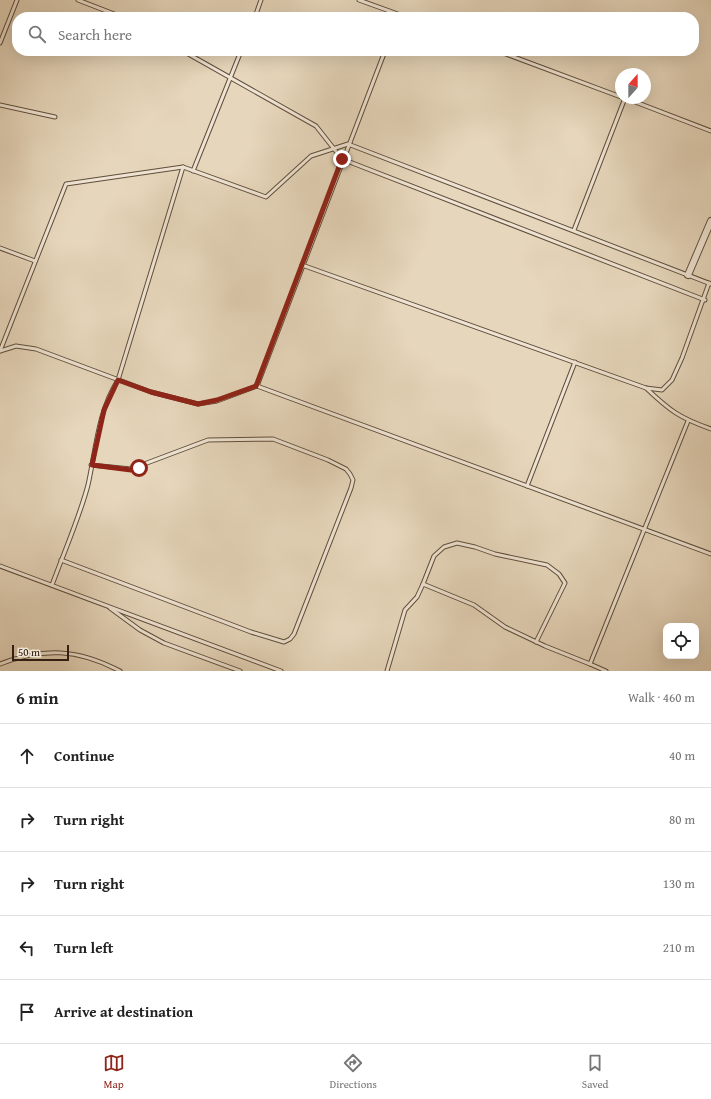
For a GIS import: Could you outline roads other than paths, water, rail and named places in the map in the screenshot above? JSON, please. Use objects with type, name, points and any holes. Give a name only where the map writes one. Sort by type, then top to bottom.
[{"type":"street","points":[[688,275],[711,221]]},
{"type":"lane","points":[[12,12],[17,0]]},
{"type":"lane","points":[[78,0],[109,12]]},
{"type":"lane","points":[[257,12],[261,0]]},
{"type":"lane","points":[[359,0],[388,12]]},
{"type":"lane","points":[[0,43],[12,13]]},
{"type":"lane","points":[[192,56],[316,126],[342,159],[705,300]]},
{"type":"lane","points":[[193,171],[239,56]]},
{"type":"lane","points":[[256,386],[382,56]]},
{"type":"lane","points":[[511,56],[615,95]]},
{"type":"lane","points":[[574,230],[623,104]]},
{"type":"lane","points":[[641,104],[711,131]]},
{"type":"lane","points":[[0,105],[55,117]]},
{"type":"lane","points":[[0,351],[66,184],[183,167],[266,198],[311,156],[348,144],[710,283],[705,300],[672,380],[662,390],[646,388],[302,265]]},
{"type":"lane","points":[[52,585],[81,506],[104,410],[118,380],[183,167]]},
{"type":"lane","points":[[0,248],[35,261]]},
{"type":"lane","points":[[0,351],[16,346],[36,349],[151,392],[198,404],[217,400],[256,386],[711,554]]},
{"type":"lane","points":[[527,486],[575,362]]},
{"type":"lane","points":[[646,388],[668,410],[688,421],[711,429]]},
{"type":"lane","points":[[590,664],[688,421]]},
{"type":"lane","points":[[61,560],[244,629],[284,642],[290,639],[294,634],[351,488],[352,480],[346,469],[328,460],[274,439],[208,440],[131,470],[92,465]]},
{"type":"lane","points":[[387,671],[405,610],[416,597],[423,584],[434,556],[444,547],[458,543],[495,554],[547,565],[559,574],[565,583],[536,642]]},
{"type":"lane","points":[[0,566],[281,671]]},
{"type":"lane","points":[[423,584],[474,605],[505,627],[536,642],[606,671]]},
{"type":"lane","points":[[107,606],[158,640],[240,671]]},
{"type":"lane","points":[[0,664],[26,656],[61,653],[89,657],[120,671]]}]
